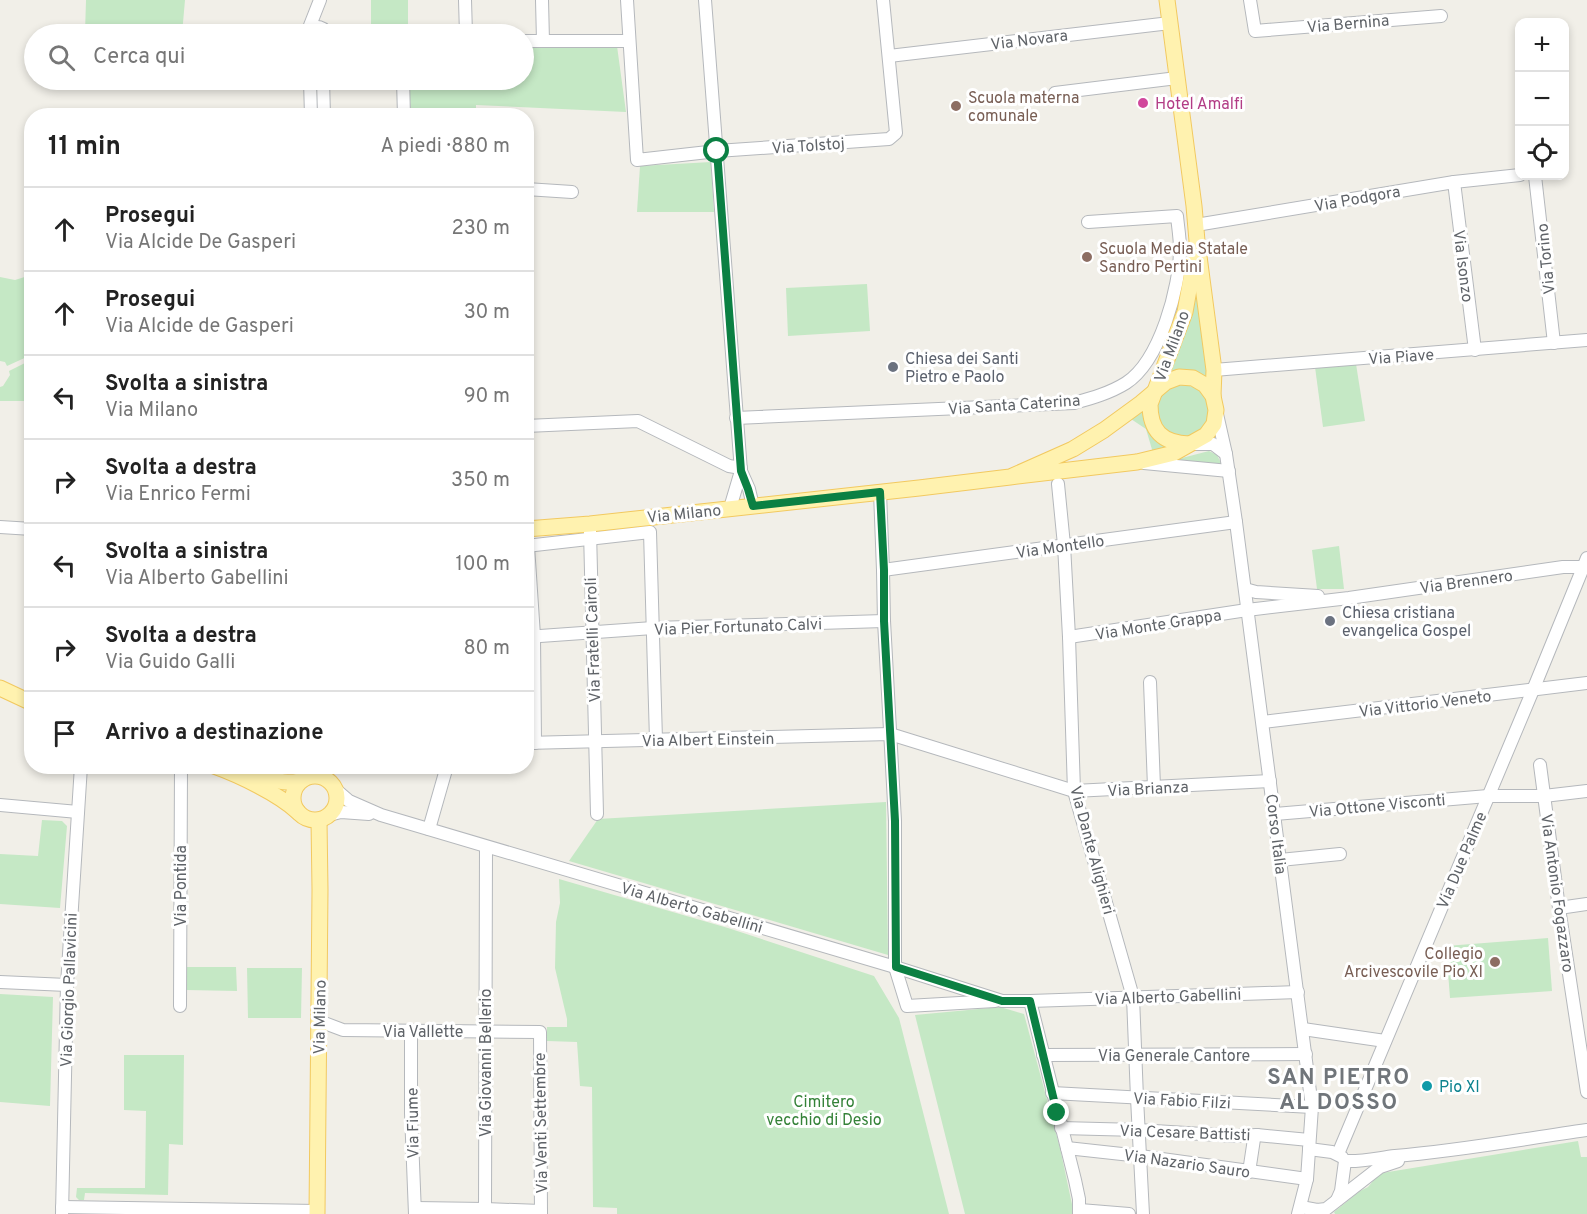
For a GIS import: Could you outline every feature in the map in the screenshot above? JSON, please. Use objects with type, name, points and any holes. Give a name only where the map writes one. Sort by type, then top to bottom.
[{"type":"main road","name":"Via Milano","points":[[1167,0],[1214,370],[1215,403]]},
{"type":"main road","name":"Via Milano","points":[[1010,477],[1073,449],[1104,430],[1156,390],[1185,312],[1193,272],[1196,233]]},
{"type":"main road","points":[[1179,377],[1193,378],[1205,385],[1215,403],[1214,424],[1206,435],[1189,444],[1166,440],[1156,430],[1150,418],[1150,404],[1156,390],[1166,382],[1179,377]]},
{"type":"main road","name":"Via Milano","points":[[534,535],[590,531],[730,508],[1134,462],[1174,453],[1189,444]]},
{"type":"main road","points":[[0,688],[24,699]]},
{"type":"main road","points":[[235,774],[288,804],[310,820],[324,818],[333,811],[336,804],[337,796],[329,774]]},
{"type":"main road","points":[[300,814],[294,805],[293,796],[297,786],[307,774]]},
{"type":"main road","points":[[240,776],[284,782],[320,777],[329,781],[334,788]]},
{"type":"main road","name":"Via Milano","points":[[317,1212],[320,890],[324,818]]},
{"type":"street","points":[[310,24],[320,0]]},
{"type":"street","points":[[320,0],[325,24]]},
{"type":"street","points":[[465,0],[466,24]]},
{"type":"street","points":[[542,0],[543,41]]},
{"type":"street","points":[[534,41],[629,41],[627,0]]},
{"type":"street","points":[[705,0],[736,418],[741,469],[753,506]]},
{"type":"street","points":[[883,0],[889,56]]},
{"type":"street","name":"Via Bernina","points":[[1250,0],[1255,31],[1441,16]]},
{"type":"street","name":"Via Novara","points":[[889,56],[1170,23]]},
{"type":"street","name":"Via Tolstoj","points":[[629,41],[637,160],[717,151],[889,139],[896,134],[889,56]]},
{"type":"street","points":[[1055,93],[1177,78]]},
{"type":"street","points":[[310,90],[311,108]]},
{"type":"street","points":[[323,90],[324,108]]},
{"type":"street","points":[[403,90],[404,108]]},
{"type":"street","name":"Via Podgora","points":[[1196,233],[1454,182],[1515,176]]},
{"type":"street","name":"Via Torino","points":[[1535,180],[1554,343]]},
{"type":"street","name":"Via Isonzo","points":[[1454,182],[1475,350]]},
{"type":"street","points":[[534,190],[572,192]]},
{"type":"street","name":"Via Santa Caterina","points":[[736,418],[1074,403],[1104,395],[1128,382],[1145,366],[1161,333],[1172,301],[1180,249],[1177,216],[1088,222]]},
{"type":"street","name":"Via Piave","points":[[1214,370],[1587,340]]},
{"type":"street","name":"Corso Italia","points":[[1215,403],[1226,454],[1236,522],[1312,1107],[1307,1179],[1300,1210]]},
{"type":"street","points":[[534,426],[638,421],[729,466],[741,469]]},
{"type":"street","points":[[1189,444],[1213,444],[1226,454]]},
{"type":"street","points":[[1134,462],[1228,471]]},
{"type":"street","points":[[730,508],[741,469]]},
{"type":"street","name":"Via Dante Alighieri","points":[[1058,484],[1069,638],[1074,791],[1133,998],[1143,1214]]},
{"type":"street","points":[[880,492],[884,621],[895,821],[896,967]]},
{"type":"street","name":"Via Montello","points":[[884,570],[1236,522]]},
{"type":"street","points":[[0,527],[24,528]]},
{"type":"street","points":[[590,531],[650,532],[656,740]]},
{"type":"street","name":"Via Fratelli Cairoli","points":[[590,531],[597,814]]},
{"type":"street","name":"Via Brennero","points":[[1247,610],[1349,598],[1586,563]]},
{"type":"street","name":"Via Due Palme","points":[[1330,1208],[1341,1191],[1341,1157],[1384,1041],[1586,563]]},
{"type":"street","name":"Via Brennero","points":[[1245,590],[1349,598]]},
{"type":"street","name":"Via Monte Grappa","points":[[1069,638],[1247,610]]},
{"type":"street","name":"Via Pier Fortunato Calvi","points":[[534,636],[653,628],[884,621]]},
{"type":"street","points":[[1150,682],[1154,788]]},
{"type":"street","name":"Via Vittorio Veneto","points":[[1263,722],[1587,683]]},
{"type":"street","name":"Via Albert Einstein","points":[[534,743],[890,734]]},
{"type":"street","name":"Via Brianza","points":[[890,734],[1074,791],[1270,781]]},
{"type":"street","name":"Via Antonio Fogazzaro","points":[[1540,765],[1587,1092]]},
{"type":"street","name":"Via Giorgio Pallavicini","points":[[62,1210],[67,985],[80,774]]},
{"type":"street","name":"Via Pontida","points":[[180,1006],[181,774]]},
{"type":"street","points":[[429,830],[445,774]]},
{"type":"street","name":"Via Alberto Gabellini","points":[[334,788],[350,801],[381,815],[896,967],[1002,1001]]},
{"type":"street","name":"Via Ottone Visconti","points":[[1275,814],[1488,796],[1544,796],[1587,791]]},
{"type":"street","points":[[0,806],[78,812]]},
{"type":"street","name":"Via Alberto Gabellini","points":[[324,818],[337,812],[381,815]]},
{"type":"street","name":"Via Giovanni Bellerio","points":[[486,847],[486,1209]]},
{"type":"street","points":[[1280,860],[1340,854]]},
{"type":"street","points":[[1559,908],[1587,904]]},
{"type":"street","name":"Via Alberto Gabellini","points":[[896,967],[907,1006],[1298,992]]},
{"type":"street","points":[[0,982],[67,985]]},
{"type":"street","points":[[1030,1001],[1075,1180],[1079,1212],[1129,1214]]},
{"type":"street","name":"Via Vallette","points":[[319,1021],[343,1030],[540,1032]]},
{"type":"street","points":[[1303,1029],[1384,1041]]},
{"type":"street","name":"Via Vallette","points":[[319,1038],[343,1030]]},
{"type":"street","name":"Via Fiume","points":[[411,1031],[411,1113],[415,1211]]},
{"type":"street","name":"Via Venti Settembre","points":[[540,1032],[541,1212]]},
{"type":"street","name":"Via Generale Cantore","points":[[1042,1055],[1305,1054]]},
{"type":"street","name":"Via Fabio Filzi","points":[[1052,1093],[1312,1107]]},
{"type":"street","name":"Via Cesare Battisti","points":[[1061,1128],[1257,1135],[1309,1144],[1341,1157],[1359,1161],[1422,1155]]},
{"type":"street","points":[[1300,1210],[1330,1208],[1380,1167],[1388,1164],[1422,1155],[1587,1130]]},
{"type":"street","points":[[1249,1172],[1254,1139],[1257,1135]]},
{"type":"street","name":"Via Nazario Sauro","points":[[1067,1148],[1307,1179]]},
{"type":"street","points":[[415,1211],[486,1209],[541,1212]]},
{"type":"street","points":[[62,1210],[317,1212]]},
{"type":"green space","points":[[86,0],[185,0],[183,24],[85,24]]},
{"type":"green space","points":[[371,0],[408,0],[408,24],[371,24]]},
{"type":"green space","points":[[534,46],[617,46],[626,112],[476,105],[476,108],[411,108],[410,90],[534,90]]},
{"type":"green space","points":[[711,162],[714,212],[637,212],[640,166]]},
{"type":"green space","points":[[0,277],[15,280],[24,277],[24,358],[7,366],[5,362],[0,361]]},
{"type":"green space","points":[[867,284],[870,331],[788,336],[786,288]]},
{"type":"green space","points":[[1200,291],[1210,383],[1167,376],[1183,341],[1195,292]]},
{"type":"green space","points":[[24,364],[24,401],[0,401],[0,387],[10,375],[9,371]]},
{"type":"green space","points":[[1356,364],[1365,421],[1323,427],[1315,367]]},
{"type":"green space","points":[[1183,385],[1193,387],[1201,393],[1207,401],[1209,411],[1207,421],[1201,429],[1193,435],[1183,437],[1173,435],[1165,429],[1159,421],[1157,411],[1159,401],[1165,393],[1173,387]]},
{"type":"green space","points":[[1140,405],[1170,447],[1153,453],[1146,429],[1131,419]]},
{"type":"green space","points":[[1209,451],[1217,455],[1223,467],[1175,462],[1178,459]]},
{"type":"green space","points":[[1339,546],[1344,589],[1317,589],[1312,550]]},
{"type":"green space","points":[[886,802],[888,955],[569,861],[598,819]]},
{"type":"green space","points":[[42,820],[62,821],[67,826],[60,908],[0,904],[0,854],[38,856]]},
{"type":"green space","name":"Cimitero vecchio di Desio","points":[[559,879],[728,928],[874,976],[899,1018],[949,1214],[617,1214],[617,1208],[593,1207],[592,1087],[580,1086],[577,1042],[547,1041],[547,1027],[567,1027],[555,968],[556,922],[560,903]]},
{"type":"green space","points":[[1548,938],[1552,991],[1450,998],[1446,946]]},
{"type":"green space","points":[[185,967],[236,967],[237,991],[186,990]]},
{"type":"green space","points":[[247,968],[302,968],[301,1018],[248,1018]]},
{"type":"green space","points":[[0,994],[53,997],[50,1106],[0,1102]]},
{"type":"green space","points":[[1000,1007],[1024,1014],[1060,1148],[1073,1209],[1072,1214],[965,1214],[915,1015]]},
{"type":"green space","points":[[124,1055],[184,1055],[183,1145],[169,1144],[168,1195],[85,1193],[84,1200],[79,1200],[76,1197],[77,1188],[145,1188],[146,1111],[124,1110]]},
{"type":"green space","points":[[1578,1141],[1581,1157],[1587,1157],[1587,1214],[1335,1214],[1334,1212],[1368,1187],[1382,1173]]},
{"type":"place","name":"Hotel Amalfi","points":[[1143,103]]},
{"type":"place","name":"Scuola materna comunale","points":[[956,106]]},
{"type":"place","name":"Scuola Media Statale Sandro Pertini","points":[[1087,257]]},
{"type":"place","name":"Chiesa dei Santi Pietro e Paolo","points":[[893,367]]},
{"type":"place","name":"Chiesa cristiana evangelica Gospel","points":[[1330,621]]},
{"type":"place","name":"Collegio Arcivescovile Pio XI","points":[[1495,962]]},
{"type":"place","name":"Pio XI","points":[[1427,1086]]},
{"type":"district","name":"SAN PIETRO AL DOSSO","points":[[1339,1088]]},
{"type":"route","points":[[717,151],[741,471],[753,506],[880,492],[884,621],[895,821],[896,967],[1002,1001],[1030,1001],[1057,1113]]}]
